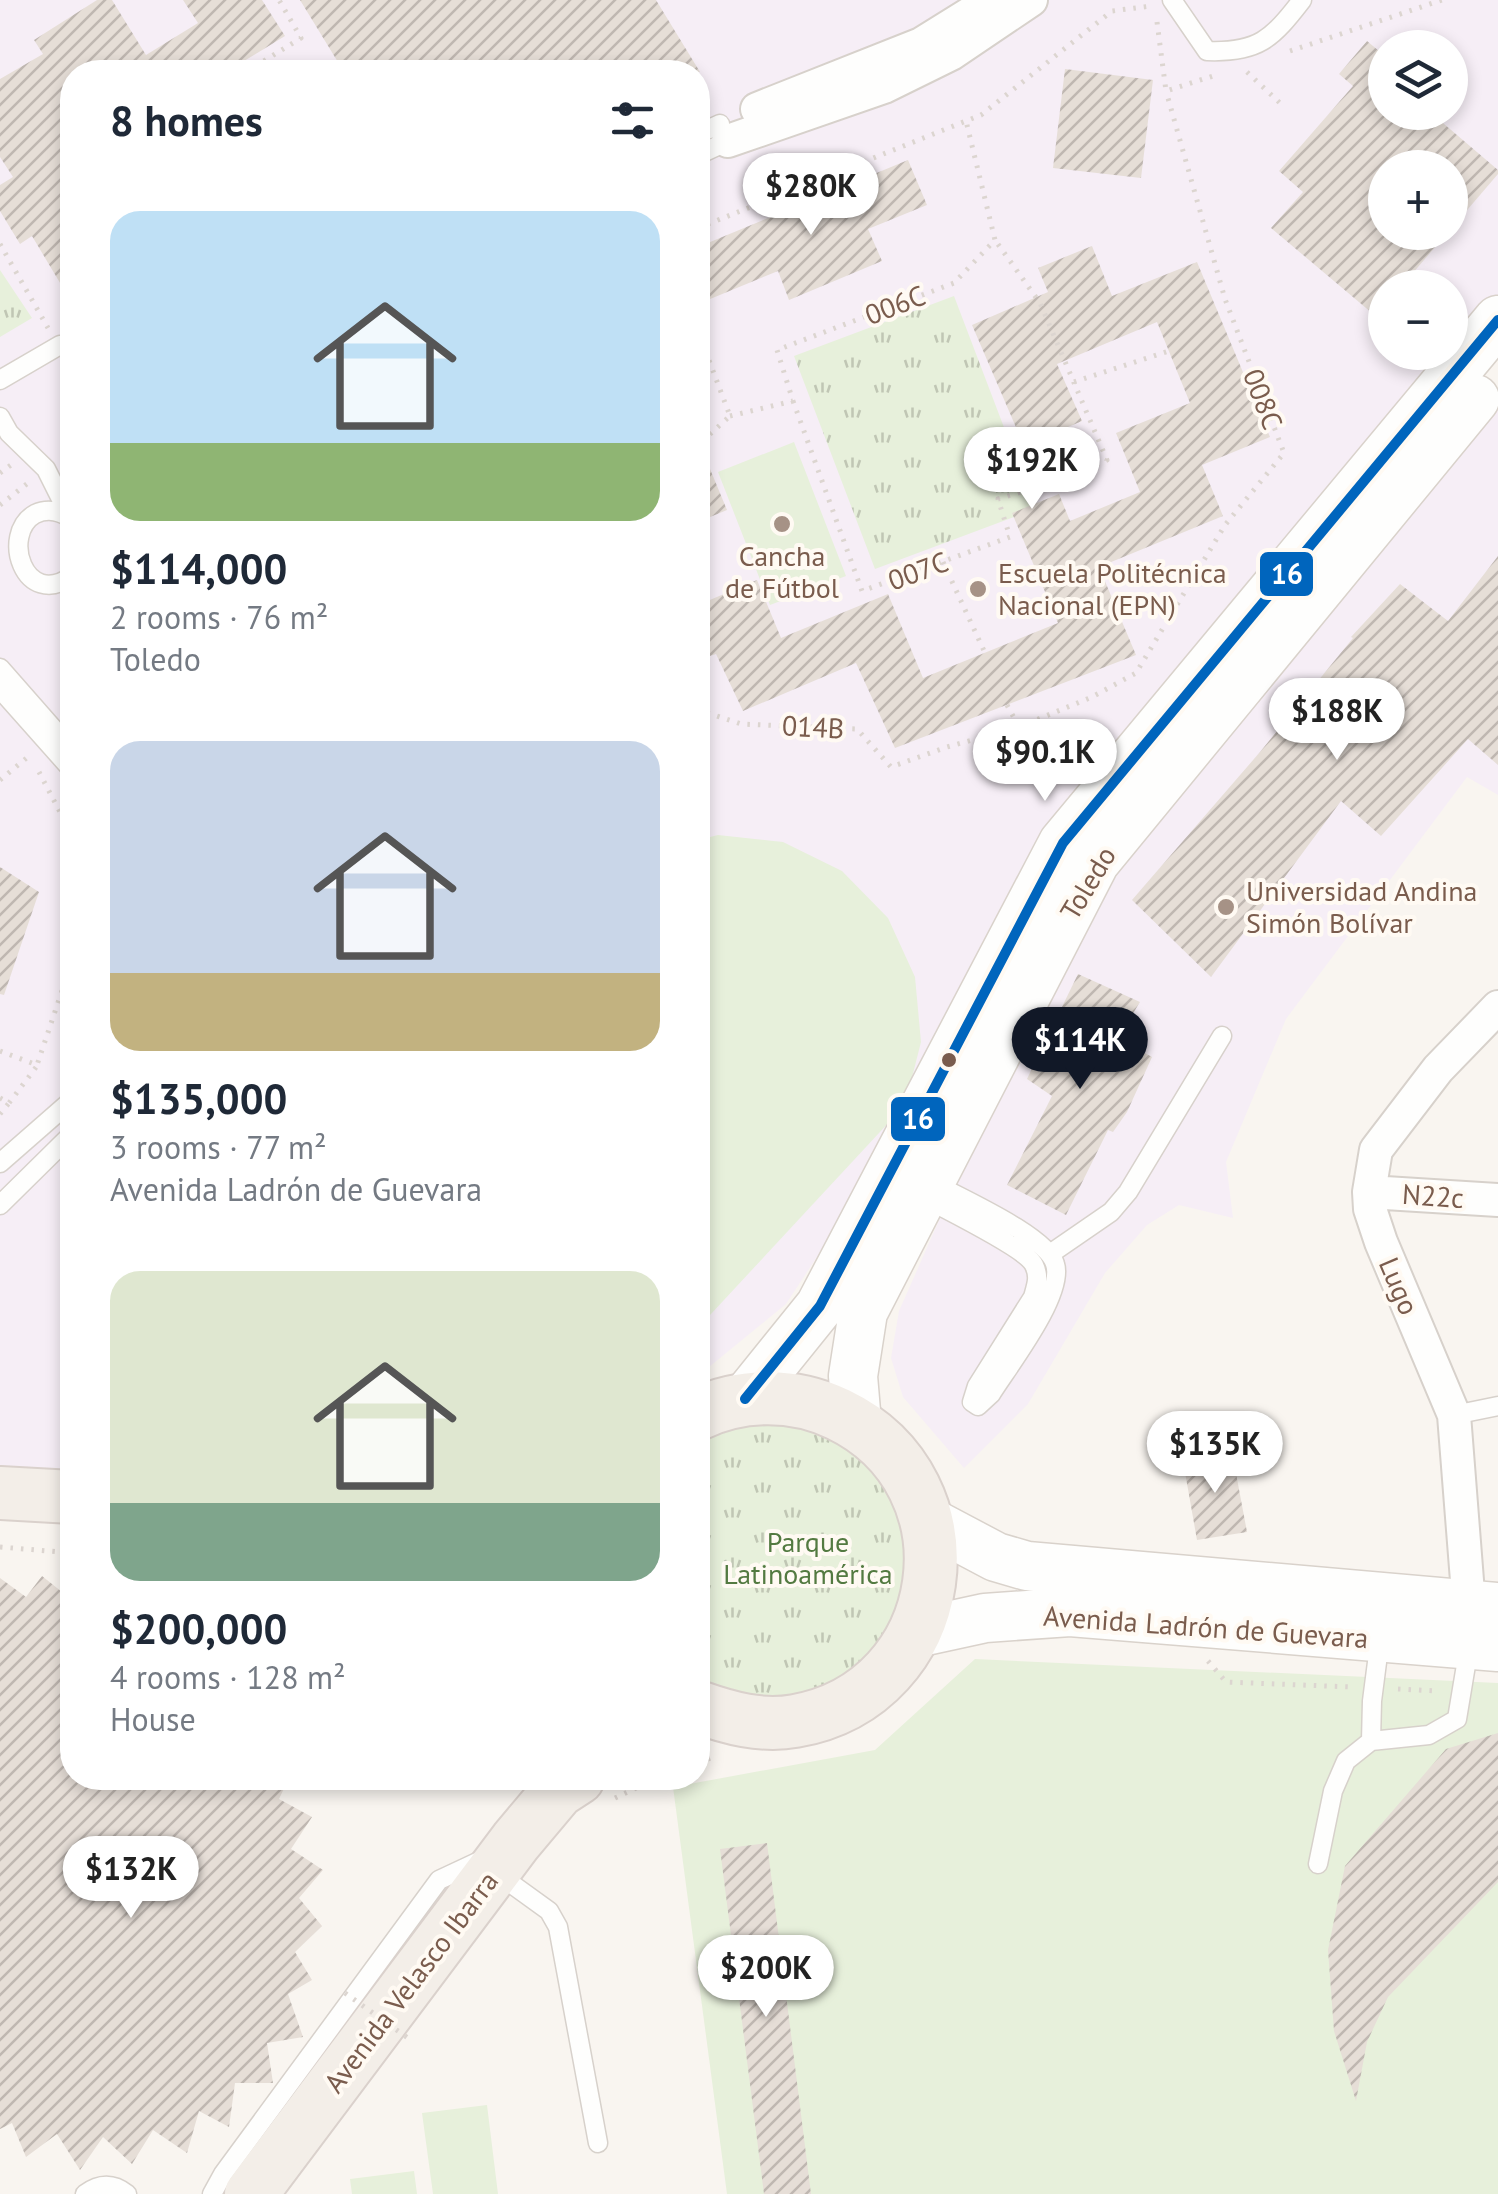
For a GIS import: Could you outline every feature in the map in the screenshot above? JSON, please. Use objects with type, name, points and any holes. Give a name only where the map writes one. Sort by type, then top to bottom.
[{"type":"main road","points":[[710,1711],[742,1722],[794,1722],[844,1706],[886,1675],[916,1633],[932,1582],[928,1521],[913,1483],[889,1450],[857,1423],[822,1406],[784,1398],[721,1406]]},
{"type":"main road","points":[[0,1493],[60,1496]]},
{"type":"main road","name":"Avenida Velasco Ibarra","points":[[250,2194],[560,1790]]},
{"type":"main road","points":[[282,2194],[318,2104]]},
{"type":"street","points":[[730,129],[921,44],[992,0]]},
{"type":"street","points":[[730,129],[884,87],[951,54],[1031,0]]},
{"type":"street","name":"Toledo","points":[[721,1406],[820,1306],[1063,843],[1498,320]]},
{"type":"street","name":"Toledo","points":[[857,1423],[854,1376],[862,1312],[1096,862],[1498,371]]},
{"type":"street","name":"Lugo","points":[[1484,1627],[1454,1416],[1380,1242],[1369,1192],[1376,1150],[1438,1069],[1498,1007]]},
{"type":"street","name":"N22c","points":[[1369,1192],[1498,1200]]},
{"type":"street","name":"Avenida Ladrón de Guevara","points":[[928,1521],[996,1557],[1027,1566],[1484,1627]]},
{"type":"street","name":"Avenida Ladrón de Guevara","points":[[916,1633],[985,1618],[1070,1612],[1380,1638],[1484,1627]]},
{"type":"lane","points":[[1172,0],[1206,50],[1229,52],[1261,44],[1278,31],[1302,0]]},
{"type":"lane","points":[[710,145],[730,129]]},
{"type":"lane","points":[[0,380],[60,347]]},
{"type":"lane","points":[[0,418],[9,433],[46,469],[60,495]]},
{"type":"lane","points":[[60,502],[20,524],[4,547],[30,580],[42,585],[60,582]]},
{"type":"lane","points":[[0,668],[60,736]]},
{"type":"lane","points":[[0,690],[60,757]]},
{"type":"lane","points":[[1050,1254],[1112,1212],[1128,1192],[1222,1036]]},
{"type":"lane","points":[[0,1164],[60,1111]]},
{"type":"lane","points":[[0,1205],[60,1146]]},
{"type":"lane","points":[[926,1189],[1034,1240],[1050,1254],[1057,1268],[1052,1295],[991,1394],[978,1406],[972,1402],[977,1386],[1038,1282],[1034,1263],[926,1189]]},
{"type":"lane","points":[[1454,1416],[1498,1406]]},
{"type":"lane","points":[[1318,1864],[1346,1761],[1371,1741],[1429,1735],[1457,1719],[1484,1627]]},
{"type":"lane","points":[[1371,1741],[1380,1638]]},
{"type":"lane","points":[[212,2194],[439,1880],[503,1860],[558,1926],[598,2143]]},
{"type":"lane","points":[[85,2194],[98,2186],[116,2186],[128,2194]]},
{"type":"path","points":[[265,60],[301,38],[279,0]]},
{"type":"path","points":[[1241,67],[1281,104]]},
{"type":"path","name":"008C","points":[[1136,672],[1225,525],[1284,453],[1225,299],[1166,91]]},
{"type":"path","points":[[710,223],[981,115]]},
{"type":"path","points":[[966,121],[995,240]]},
{"type":"path","points":[[788,193],[793,206]]},
{"type":"path","name":"007C","points":[[793,401],[862,591],[1010,537],[998,499],[1062,480],[1108,460],[1040,303],[995,240]]},
{"type":"path","name":"006C","points":[[793,401],[777,350],[954,283],[995,240]]},
{"type":"path","points":[[0,244],[60,335]]},
{"type":"path","points":[[1227,332],[1237,329]]},
{"type":"path","points":[[1074,382],[1169,351]]},
{"type":"path","points":[[710,362],[730,416]]},
{"type":"path","points":[[710,434],[730,416],[793,401]]},
{"type":"path","points":[[0,505],[46,469]]},
{"type":"path","points":[[943,562],[985,652]]},
{"type":"path","name":"014B","points":[[710,714],[741,724],[857,728],[891,768],[947,746],[1019,726],[1092,696],[1136,672]]},
{"type":"path","points":[[1007,704],[1019,726]]},
{"type":"path","points":[[0,780],[30,754],[60,813]]},
{"type":"path","points":[[0,1114],[37,1065],[60,997]]},
{"type":"path","points":[[0,1051],[37,1065]]},
{"type":"path","points":[[0,1098],[8,1103]]},
{"type":"path","points":[[0,1546],[60,1552]]},
{"type":"path","points":[[1204,1657],[1226,1682],[1462,1693]]},
{"type":"path","points":[[710,1758],[724,1753]]},
{"type":"path","points":[[345,1993],[412,2042]]},
{"type":"shaded area","name":"Escuela Politécnica Nacional (EPN)","points":[[0,0],[1498,0],[1498,309],[1468,350],[1468,270],[1368,270],[1368,370],[1454,370],[882,1158],[786,1304],[710,1366],[710,60],[60,60],[60,1477],[0,1473]]},
{"type":"shaded area","name":"Universidad Andina Simón Bolívar","points":[[1498,393],[1498,795],[1467,777],[1286,1019],[1226,1162],[1233,1218],[1179,1205],[1147,1225],[1105,1273],[1028,1404],[964,1468],[903,1397],[891,1358],[899,1311],[1063,940],[1099,873]]},
{"type":"green space","points":[[0,270],[32,318],[0,337]]},
{"type":"green space","points":[[954,296],[1035,509],[875,569],[794,356]]},
{"type":"green space","name":"Cancha de Fútbol","points":[[794,442],[846,576],[770,605],[718,472]]},
{"type":"green space","points":[[710,837],[783,842],[842,871],[888,918],[915,977],[921,1042],[905,1105],[710,1315]]},
{"type":"green space","name":"Parque Latinoamérica","points":[[749,1413],[849,1433],[912,1511],[911,1607],[856,1679],[768,1706],[710,1688],[710,1428]]},
{"type":"green space","points":[[975,1659],[1498,1683],[1498,2194],[727,2194],[673,1790],[710,1790],[710,1780],[875,1750]]},
{"type":"green space","points":[[487,2105],[498,2194],[433,2194],[422,2113]]},
{"type":"green space","points":[[414,2171],[417,2194],[352,2194],[350,2179]]},
{"type":"building","points":[[97,0],[112,0],[146,55],[198,23],[183,0],[262,0],[285,36],[246,60],[60,60],[60,283],[32,236],[20,244],[0,211],[0,185],[13,177],[0,157],[0,79],[43,54],[34,40]]},
{"type":"building","points":[[300,0],[656,0],[693,60],[337,60]]},
{"type":"building","points":[[1367,41],[1368,130],[1451,130],[1498,170],[1468,209],[1468,150],[1368,150],[1368,250],[1433,250],[1415,270],[1368,270],[1368,310],[1271,228],[1303,192],[1279,171],[1353,86],[1339,74]]},
{"type":"building","points":[[1065,69],[1153,80],[1141,178],[1053,168]]},
{"type":"building","points":[[908,160],[927,205],[868,229],[882,261],[789,300],[778,271],[710,299],[710,242]]},
{"type":"building","points":[[1092,246],[1112,296],[1197,262],[1270,437],[1202,465],[1223,516],[1099,567],[1136,655],[895,748],[856,663],[743,711],[716,654],[710,656],[710,600],[757,580],[781,638],[888,594],[923,678],[1058,623],[1012,513],[1059,494],[1070,521],[1140,492],[1116,433],[1190,403],[1157,322],[1057,364],[1082,421],[1024,446],[972,325],[1048,292],[1038,268]]},
{"type":"building","points":[[710,469],[727,510],[710,517]]},
{"type":"building","points":[[1498,556],[1498,765],[1468,739],[1381,836],[1341,801],[1211,977],[1132,900],[1260,752],[1351,637],[1400,584],[1448,621]]},
{"type":"building","points":[[0,867],[39,892],[4,995],[0,994]]},
{"type":"building","points":[[1078,974],[1140,1002],[1118,1038],[1152,1057],[1127,1112],[1113,1132],[1108,1130],[1066,1215],[1007,1185],[1052,1096],[1027,1079]]},
{"type":"building","points":[[1232,1452],[1247,1532],[1197,1540],[1183,1461]]},
{"type":"building","points":[[42,1576],[60,1590],[60,1790],[283,1790],[279,1799],[312,1817],[291,1849],[323,1870],[299,1898],[322,1926],[295,1952],[312,1980],[288,1994],[303,2037],[267,2043],[273,2083],[235,2083],[229,2127],[199,2111],[187,2153],[153,2130],[132,2164],[103,2137],[80,2170],[57,2134],[26,2157],[12,2123],[0,2129],[0,1578],[26,1597]]},
{"type":"building","points":[[1498,1733],[1498,1882],[1388,1997],[1367,2042],[1356,2101],[1334,2031],[1328,1950],[1345,1866],[1446,1749]]},
{"type":"building","points":[[767,1843],[811,2194],[764,2194],[720,1849]]},
{"type":"transit line","name":"16","points":[[745,1399],[820,1306],[1063,843],[1498,320]]},
{"type":"place","name":"Cancha de Fútbol","points":[[782,524]]},
{"type":"place","name":"Escuela Politécnica Nacional (EPN)","points":[[978,589]]},
{"type":"place","name":"Universidad Andina Simón Bolívar","points":[[1226,907]]}]
